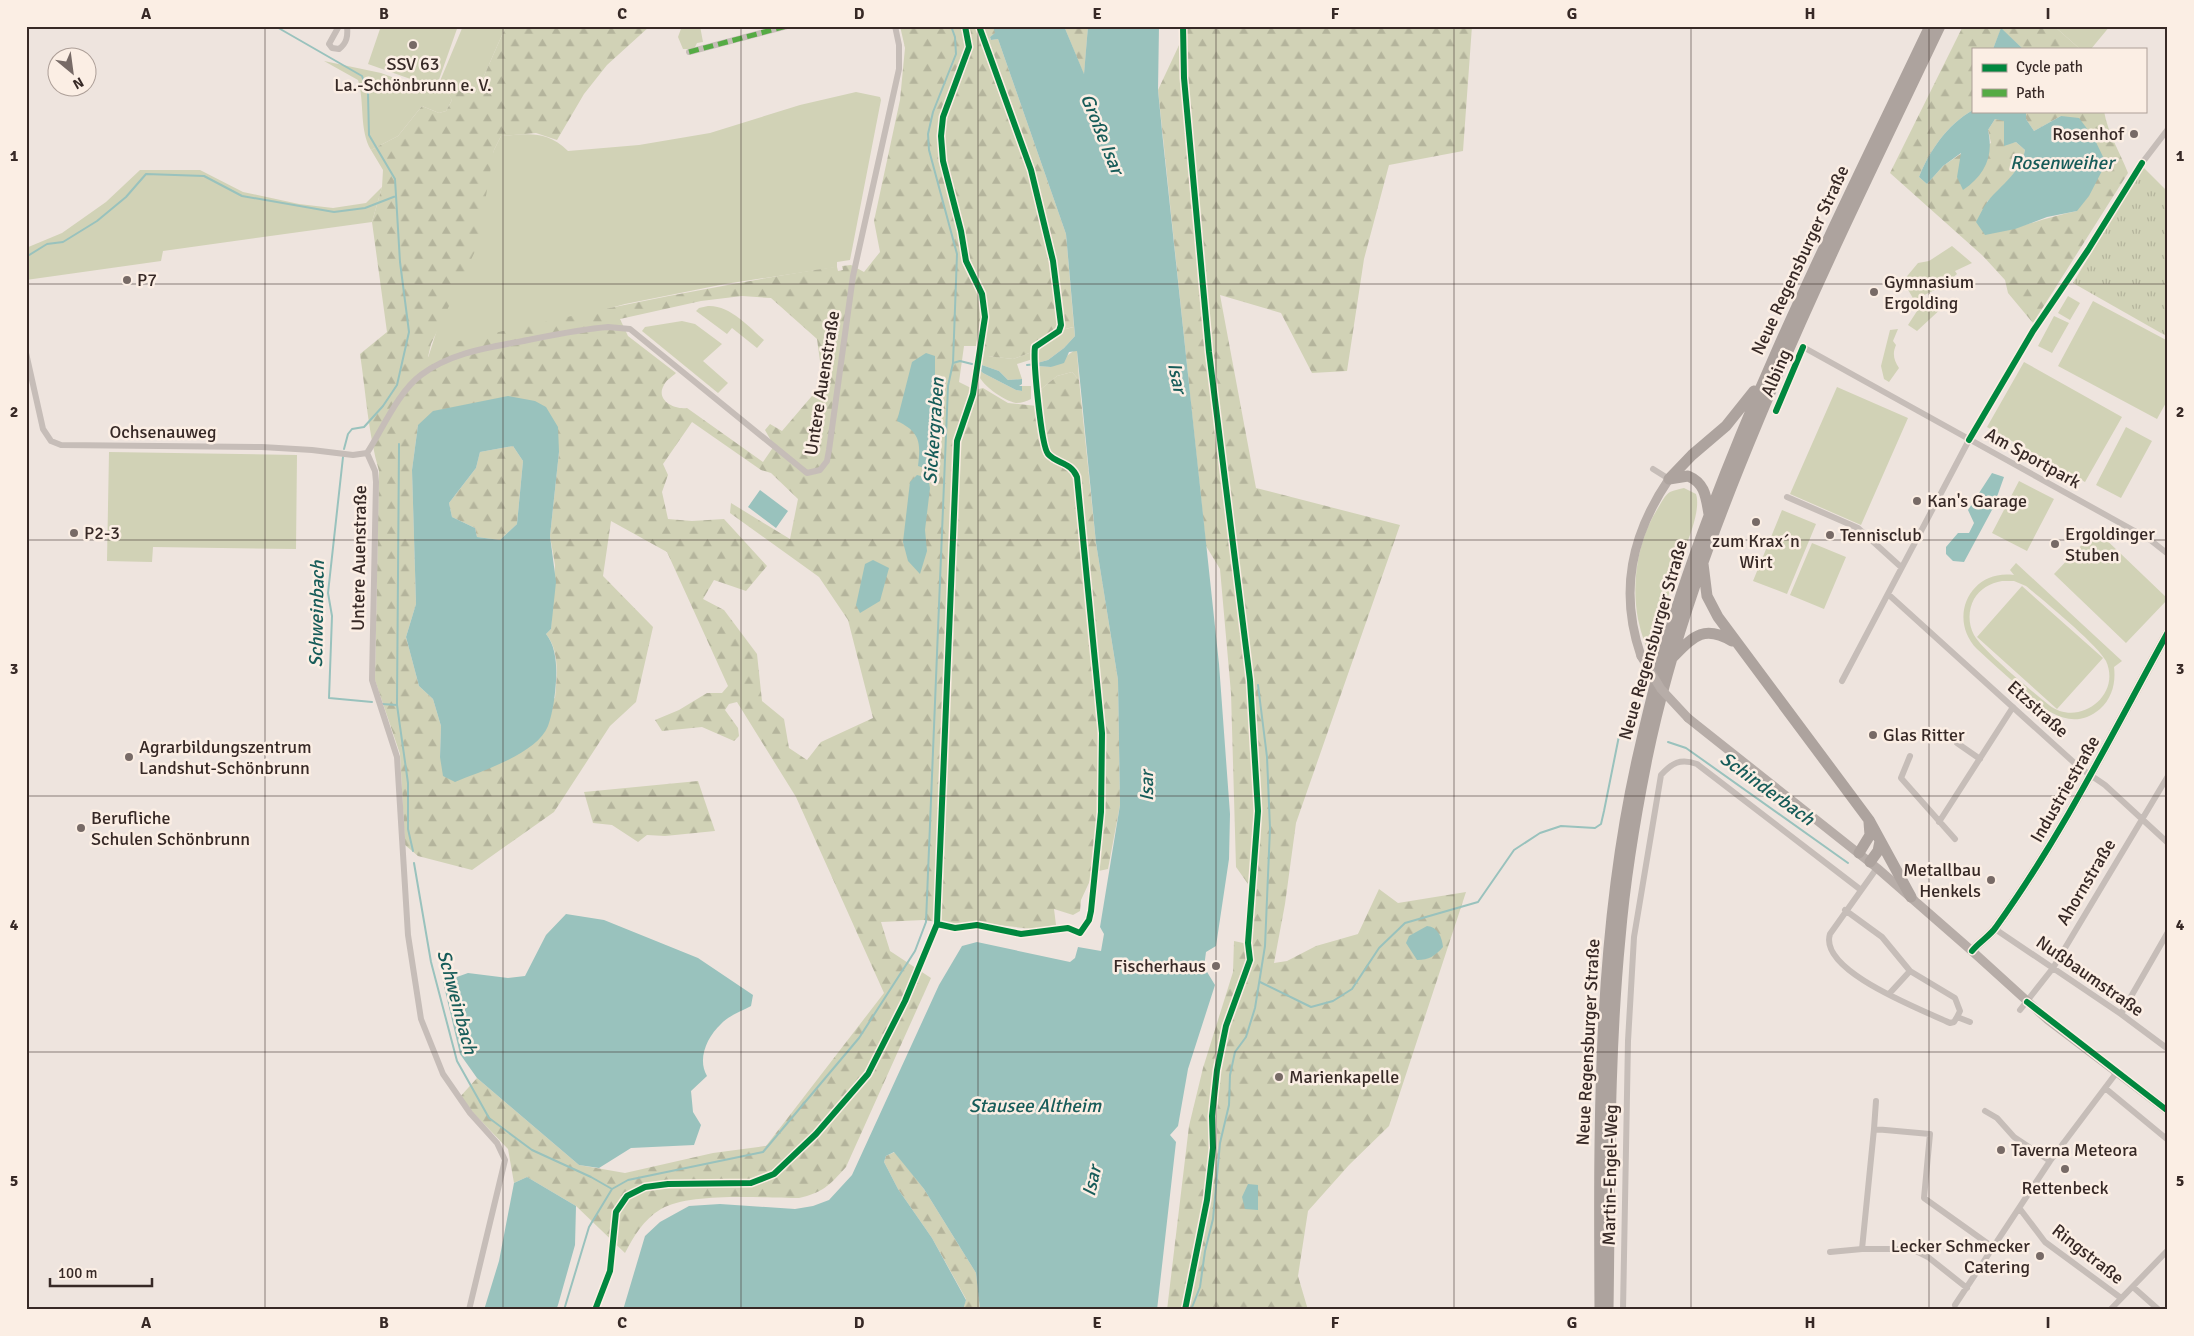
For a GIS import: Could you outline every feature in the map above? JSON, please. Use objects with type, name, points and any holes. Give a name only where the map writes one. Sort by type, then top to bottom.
[{"type":"highway","name":"Neue Regensburger Straße","points":[[1600,1310],[1603,1046],[1610,939],[1619,866],[1639,752],[1663,658],[1680,598],[1709,514],[1767,373],[1930,26]]},
{"type":"highway","points":[[1608,1310],[1613,1044],[1620,939],[1629,857],[1641,792],[1671,660],[1703,557],[1784,358],[1940,26]]},
{"type":"highway","points":[[1669,479],[1692,455],[1726,426],[1767,373]]},
{"type":"highway","points":[[1669,479],[1688,476],[1701,484],[1704,489],[1709,514]]},
{"type":"highway","points":[[1703,557],[1707,596],[1718,617],[1869,820],[1911,897]]},
{"type":"highway","points":[[1671,660],[1690,639],[1704,633],[1721,634],[1738,644]]},
{"type":"highway","points":[[1859,853],[1870,835],[1869,820]]},
{"type":"highway","points":[[1873,865],[1880,841]]},
{"type":"street","points":[[339,26],[328,44],[332,48],[339,49],[344,45],[347,38],[347,26]]},
{"type":"street","points":[[688,52],[787,26]]},
{"type":"street","name":"Untere Auenstraße","points":[[469,1310],[505,1160],[498,1143],[470,1113],[443,1074],[421,1020],[408,935],[397,757],[372,680],[376,482],[375,471],[366,453],[391,412],[410,386],[420,375],[440,364],[470,352],[566,333],[608,327],[630,329],[807,473],[820,470],[827,461],[830,450],[853,276],[898,74],[900,57],[895,26]]},
{"type":"street","points":[[2142,163],[2168,129]]},
{"type":"street","name":"Albing","points":[[1776,411],[1804,347]]},
{"type":"street","name":"Am Sportpark","points":[[1804,347],[2149,539],[2168,554]]},
{"type":"street","name":"Ochsenauweg","points":[[26,353],[43,429],[51,441],[61,445],[262,448],[348,454],[366,453]]},
{"type":"street","points":[[1842,681],[1969,440]]},
{"type":"street","points":[[1653,469],[1669,479],[1648,514],[1632,566],[1631,622],[1641,656],[1661,689],[1688,718],[1859,853],[1972,951],[2027,1002],[2168,1111]]},
{"type":"street","points":[[1787,497],[1858,528],[1901,567]]},
{"type":"street","name":"Etzstraße","points":[[1889,595],[2168,843]]},
{"type":"street","name":"Industriestraße","points":[[1972,951],[1995,929],[2043,857],[2091,775],[2168,632]]},
{"type":"street","points":[[1939,822],[2013,707]]},
{"type":"street","points":[[1957,743],[1980,759]]},
{"type":"street","points":[[1910,756],[1900,778],[1955,839]]},
{"type":"street","name":"Martin-Engel-Weg","points":[[1623,1310],[1628,1041],[1634,937],[1661,776],[1670,765],[1677,761],[1697,764],[1861,890]]},
{"type":"street","name":"Ahornstraße","points":[[2020,1010],[2053,968],[2141,818],[2168,776]]},
{"type":"street","points":[[1846,910],[1882,937],[1910,972],[1955,998],[1960,1011],[1954,1022],[1950,1023],[1889,994],[1844,968],[1829,949],[1828,941],[1830,934],[1846,910],[1861,890],[1873,865]]},
{"type":"street","name":"Nußbaumstraße","points":[[1995,929],[2121,1014],[2168,1050]]},
{"type":"street","points":[[2121,1014],[2168,932]]},
{"type":"street","points":[[1889,994],[1910,972]]},
{"type":"street","points":[[1957,1017],[1970,1022]]},
{"type":"street","points":[[1955,1305],[2050,1161],[2117,1072]]},
{"type":"street","points":[[2105,1088],[2168,1140]]},
{"type":"street","points":[[1862,1249],[1876,1101]]},
{"type":"street","points":[[1985,1111],[1996,1118],[2014,1137],[2050,1161]]},
{"type":"street","points":[[1874,1128],[1930,1134],[1924,1198],[1994,1248]]},
{"type":"street","name":"Ringstraße","points":[[2020,1209],[2045,1242],[2121,1298]]},
{"type":"street","points":[[1830,1252],[1912,1248],[1928,1257],[1967,1288]]},
{"type":"street","points":[[2110,1310],[2168,1250]]},
{"type":"street","points":[[2133,1287],[2159,1310]]},
{"type":"green space","name":"SSV 63 La.-Schönbrunn e. V.","points":[[381,26],[458,26],[436,88],[368,64]]},
{"type":"green space","points":[[463,26],[506,26],[476,94],[444,87],[452,100],[446,111],[439,113],[422,106],[398,136],[371,150],[363,125],[358,80],[324,61],[381,73],[435,93]]},
{"type":"green space","points":[[506,26],[650,26],[607,65],[584,94],[557,140],[536,133],[501,136],[494,150],[477,247],[431,344],[428,357],[450,343],[689,292],[834,267],[837,267],[838,271],[843,270],[842,266],[851,265],[864,272],[880,252],[874,221],[900,100],[905,48],[900,26],[993,26],[996,33],[990,37],[991,40],[998,39],[1066,234],[1074,327],[1042,337],[1037,341],[1032,352],[1013,359],[987,356],[982,346],[964,346],[959,382],[975,390],[983,388],[1008,403],[1037,406],[1041,405],[1040,390],[1057,376],[1072,372],[1079,380],[1096,543],[1118,680],[1120,805],[1108,869],[1094,872],[1081,900],[1080,911],[1073,915],[1054,909],[1056,925],[1032,929],[989,924],[950,924],[924,920],[881,922],[890,951],[931,978],[846,1167],[825,1187],[814,1194],[799,1198],[708,1198],[690,1200],[661,1209],[644,1223],[625,1253],[576,1206],[527,1177],[514,1183],[508,1149],[459,1098],[477,1078],[579,1165],[625,1173],[713,1153],[766,1146],[884,993],[796,797],[737,702],[729,704],[725,710],[738,728],[739,736],[734,741],[702,727],[662,731],[655,720],[679,710],[707,693],[722,693],[728,686],[667,552],[611,521],[603,576],[653,627],[636,702],[610,726],[554,812],[472,870],[418,856],[405,845],[400,754],[375,680],[379,471],[370,428],[360,354],[387,332],[372,222],[382,187],[383,170],[371,150],[398,136],[422,106],[439,113],[446,111],[452,100],[443,87],[476,94]],"holes":[[[742,296],[771,298],[817,339],[823,383],[782,431],[770,424],[765,430],[774,446],[763,462],[687,408],[672,406],[667,403],[662,395],[662,390],[666,382],[676,373],[628,336],[620,319],[701,301]],[[692,422],[761,470],[771,473],[798,499],[790,539],[731,503],[730,513],[819,577],[848,620],[873,718],[821,742],[807,760],[789,748],[784,719],[762,701],[757,654],[724,610],[703,599],[714,580],[746,591],[767,566],[724,519],[692,521],[668,519],[662,492],[668,475],[663,464]],[[418,425],[559,452],[550,536],[555,565],[551,629],[546,634],[556,656],[555,698],[440,757],[441,726],[433,699],[419,686],[406,637],[416,604],[412,470]]]},
{"type":"green space","points":[[682,26],[700,26],[703,42],[697,43],[694,49],[683,49],[678,37]]},
{"type":"green space","points":[[1064,26],[1088,26],[1084,75]]},
{"type":"green space","points":[[1188,26],[1472,26],[1463,151],[1389,165],[1364,259],[1347,371],[1312,373],[1281,313],[1220,295],[1256,488],[1400,525],[1296,823],[1285,904],[1274,963],[1287,961],[1316,946],[1358,934],[1379,889],[1398,903],[1466,892],[1389,1126],[1349,1165],[1308,1211],[1298,1276],[1308,1310],[1167,1310],[1189,1126],[1203,1068],[1233,972],[1234,941],[1248,944],[1251,941],[1253,891],[1236,867],[1231,693],[1220,569],[1206,546],[1158,90]]},
{"type":"green space","points":[[1963,26],[2054,26],[2079,48],[2022,48],[2001,29],[1993,48],[1972,48],[1972,111],[1955,123],[1940,139],[1928,157],[1919,177],[1927,184],[1943,166],[1962,153],[1961,160],[1991,143],[1988,130],[1995,119],[2004,120],[2004,145],[2016,142],[2025,150],[2015,172],[1987,202],[1984,234],[2008,230],[2077,211],[2061,116],[2034,131],[2026,119],[2026,112],[2104,112],[2111,135],[2128,173],[2033,323],[2008,293],[2005,280],[1983,256],[1890,173]]},
{"type":"green space","points":[[2054,26],[2110,26],[2092,48],[2079,48]]},
{"type":"green space","points":[[856,92],[880,97],[881,100],[850,260],[837,262],[837,267],[725,284],[625,304],[428,358],[494,150],[501,136],[529,134],[545,136],[568,151],[639,145],[710,133],[800,105]]},
{"type":"green space","points":[[2143,167],[2168,192],[2168,337],[2073,283]]},
{"type":"green space","points":[[140,170],[200,170],[243,192],[299,204],[333,208],[366,203],[382,187],[372,222],[163,251],[161,261],[26,280],[26,248],[62,233],[106,202]]},
{"type":"green space","points":[[1952,246],[1972,263],[1955,271],[1957,274],[1943,286],[1914,300],[1903,281],[1918,263],[1929,261]]},
{"type":"green space","points":[[2068,296],[2080,303],[2070,320],[2058,313]]},
{"type":"green space","points":[[1928,298],[1944,306],[1917,331],[1908,325],[1919,308],[1917,304]]},
{"type":"green space","points":[[2093,301],[2168,341],[2168,399],[2157,419],[2058,366]]},
{"type":"green space","points":[[708,306],[724,309],[731,313],[764,340],[757,348],[732,328],[727,334],[696,311],[699,308]]},
{"type":"green space","points":[[2054,316],[2069,323],[2052,353],[2038,346]]},
{"type":"green space","points":[[682,321],[695,324],[722,344],[703,361],[728,383],[718,393],[642,331],[645,327]]},
{"type":"green space","points":[[1074,327],[1075,336],[1064,348],[1048,360],[1037,363],[1038,345],[1061,330]]},
{"type":"green space","points":[[1898,329],[1893,341],[1896,345],[1894,357],[1899,368],[1889,382],[1884,379],[1881,366],[1890,330]]},
{"type":"green space","points":[[982,346],[988,356],[1013,359],[1032,352],[1033,359],[1017,364],[1022,379],[1008,380],[999,371],[979,364]]},
{"type":"green space","points":[[1075,350],[1077,351],[1079,380],[1072,372],[1057,376],[1040,390],[1037,366],[1051,367]]},
{"type":"green space","points":[[2024,362],[2122,417],[2085,482],[1987,427]]},
{"type":"green space","points":[[978,368],[983,373],[1016,390],[1022,391],[1022,386],[1031,386],[1031,399],[1016,403],[1004,399],[985,384],[978,373]]},
{"type":"green space","points":[[1837,387],[1908,418],[1861,525],[1790,494]]},
{"type":"green space","points":[[2126,427],[2152,441],[2121,498],[2096,485]]},
{"type":"green space","points":[[513,446],[523,461],[517,524],[500,540],[477,537],[475,528],[452,517],[449,503],[476,468],[480,452]]},
{"type":"green space","points":[[109,452],[297,455],[296,549],[153,547],[152,562],[107,561]]},
{"type":"green space","points":[[2019,481],[2054,499],[2027,551],[1992,533]]},
{"type":"green space","points":[[1684,488],[1696,494],[1696,514],[1671,586],[1653,662],[1644,641],[1638,619],[1635,590],[1638,561],[1645,533],[1666,495]]},
{"type":"green space","points":[[1782,510],[1816,524],[1787,594],[1753,581]]},
{"type":"green space","points":[[2096,530],[2168,599],[2126,643],[2054,574]]},
{"type":"green space","points":[[1812,543],[1846,557],[1824,609],[1790,595]]},
{"type":"green space","points":[[2016,563],[2122,661],[2114,667],[2114,684],[2108,700],[2100,709],[2088,716],[2077,719],[2056,715],[2045,709],[1977,649],[1968,637],[1964,624],[1964,610],[1968,598],[1975,588],[1985,580],[1999,575],[2014,575],[2010,570]],"holes":[[[2014,581],[2026,586],[2056,611],[2092,644],[2106,661],[2109,674],[2108,686],[2103,696],[2094,705],[2072,713],[2060,711],[2049,705],[1997,661],[1974,635],[1970,622],[1970,612],[1976,595],[1993,583]]]},
{"type":"green space","points":[[2022,586],[2103,658],[2057,709],[1977,637]]},
{"type":"green space","points":[[698,781],[715,831],[665,836],[647,835],[638,842],[612,825],[593,823],[584,792]]},
{"type":"green space","points":[[895,1152],[924,1189],[976,1273],[980,1310],[963,1310],[966,1299],[932,1238],[898,1189],[884,1162],[886,1156]]},
{"type":"water","points":[[993,26],[1064,26],[1084,74],[1088,26],[1159,26],[1158,90],[1219,664],[1230,814],[1229,859],[1216,946],[1206,952],[1204,967],[1215,985],[1188,1069],[1178,1126],[1170,1135],[1176,1142],[1157,1310],[980,1310],[976,1273],[924,1189],[894,1152],[886,1156],[884,1162],[898,1189],[932,1238],[966,1300],[963,1310],[623,1310],[645,1236],[660,1222],[689,1206],[720,1204],[795,1209],[813,1206],[829,1200],[852,1175],[939,985],[962,946],[977,942],[1070,962],[1075,958],[1078,947],[1101,951],[1104,934],[1100,927],[1120,805],[1118,680],[1096,543],[1077,351],[1069,352],[1064,363],[1051,367],[1037,366],[1037,363],[1048,360],[1064,348],[1075,336],[1066,234],[998,39],[991,40],[990,37],[995,33]]},
{"type":"water","points":[[2001,28],[2022,48],[1993,48]]},
{"type":"water","name":"Rosenweiher","points":[[1972,111],[2026,112],[2026,119],[2034,131],[2061,116],[2079,118],[2094,138],[2106,163],[2089,196],[2077,211],[2047,217],[2015,229],[1985,235],[1976,222],[1988,201],[2015,172],[2025,150],[2016,142],[2004,146],[2004,121],[1995,119],[1988,130],[1990,148],[1986,164],[1977,178],[1963,190],[1957,177],[1961,153],[1943,166],[1927,184],[1919,177],[1928,157],[1940,139]]},
{"type":"water","points":[[926,353],[935,356],[935,452],[929,457],[930,470],[918,466],[919,444],[915,434],[897,421],[912,362]]},
{"type":"water","points":[[979,364],[999,371],[1008,380],[1022,379],[1022,384],[1019,386],[1022,386],[1022,391],[1016,390],[983,373],[978,368]]},
{"type":"water","points":[[508,396],[535,401],[546,407],[558,427],[559,452],[550,536],[556,582],[551,629],[546,634],[554,650],[556,669],[550,721],[542,736],[521,753],[493,767],[455,782],[443,776],[440,757],[441,726],[433,699],[419,686],[406,637],[416,604],[412,470],[418,425],[433,411]],"holes":[[[513,446],[523,461],[517,524],[500,540],[477,537],[475,528],[452,517],[449,503],[476,468],[480,452]]]},
{"type":"water","points":[[1992,473],[2004,477],[1993,508],[1964,562],[1953,561],[1946,554],[1946,547],[1958,533],[1969,533],[1974,523],[1968,510]]},
{"type":"water","points":[[917,475],[928,478],[930,488],[925,530],[927,551],[920,574],[908,561],[903,542],[910,482]]},
{"type":"water","points":[[760,490],[788,511],[776,528],[748,507]]},
{"type":"water","points":[[873,560],[889,568],[880,601],[860,613],[856,605],[865,564]]},
{"type":"water","points":[[566,914],[604,920],[698,958],[753,995],[751,1006],[724,1021],[711,1035],[705,1048],[703,1063],[707,1076],[691,1091],[693,1112],[701,1125],[694,1145],[631,1148],[599,1168],[579,1165],[477,1078],[460,1054],[443,982],[468,973],[508,978],[525,976],[546,935]]},
{"type":"water","points":[[1427,926],[1434,928],[1439,933],[1443,947],[1432,957],[1417,960],[1406,943],[1409,936]]},
{"type":"water","points":[[527,1177],[576,1206],[575,1245],[558,1305],[556,1310],[484,1310],[499,1261],[514,1183]]},
{"type":"water","points":[[1248,1184],[1258,1185],[1258,1210],[1245,1209],[1242,1197]]},
{"type":"waterway","name":"Schweinbach","points":[[275,26],[362,76],[368,93],[369,135],[395,179],[400,262],[409,332],[397,385],[383,406],[364,427],[352,429],[348,434],[344,449]]},
{"type":"waterway","name":"Sickergraben","points":[[564,1310],[589,1227],[612,1189],[628,1180],[763,1152],[859,1038],[915,951],[926,922],[948,386],[953,363],[957,254],[929,150],[928,134],[933,112],[956,54],[955,37],[951,26]]},
{"type":"waterway","name":"Schweinbach","points":[[26,257],[47,244],[63,242],[97,221],[126,197],[146,174],[204,176],[242,196],[334,212],[365,208],[396,196]]},
{"type":"waterway","points":[[953,363],[960,361],[972,364]]},
{"type":"waterway","points":[[1027,365],[1037,364]]},
{"type":"waterway","name":"Schweinbach","points":[[399,444],[397,705],[408,783],[408,829],[413,851]]},
{"type":"waterway","name":"Schweinbach","points":[[343,457],[328,593],[332,616],[329,698],[372,702]]},
{"type":"waterway","points":[[1191,1310],[1200,1287],[1205,1251],[1213,1219],[1220,1143],[1229,1105],[1230,1075],[1235,1052],[1246,1037],[1255,1008],[1265,946],[1270,828],[1267,757],[1258,685]]},
{"type":"waterway","name":"Schweinbach","points":[[382,704],[397,705]]},
{"type":"waterway","name":"Schinderbach","points":[[1260,982],[1311,1007],[1333,1001],[1352,989],[1379,948],[1405,923],[1478,902],[1514,850],[1540,833],[1561,826],[1595,828],[1601,824],[1619,736],[1632,734]]},
{"type":"waterway","name":"Schinderbach","points":[[1668,742],[1686,748],[1848,863]]},
{"type":"waterway","name":"Schweinbach","points":[[414,863],[431,962],[457,1061],[489,1118],[532,1150],[591,1177],[612,1189]]},
{"type":"marked path","points":[[689,52],[787,26]]},
{"type":"cycle path","points":[[595,1310],[610,1271],[616,1212],[627,1196],[645,1187],[668,1184],[751,1183],[774,1174],[816,1134],[868,1074],[905,1001],[937,924],[957,441],[973,394],[985,317],[982,294],[966,261],[961,231],[943,161],[941,136],[943,117],[969,47],[965,26]]},
{"type":"cycle path","points":[[937,924],[955,928],[977,925],[1021,934],[1068,928],[1080,933],[1089,920],[1091,911],[1101,812],[1102,733],[1077,477],[1071,468],[1048,454],[1040,420],[1036,384],[1035,347],[1059,331],[1061,325],[1053,261],[1031,170],[979,26]]},
{"type":"cycle path","points":[[1183,26],[1184,78],[1209,352],[1250,680],[1258,811],[1248,943],[1250,960],[1226,1026],[1217,1070],[1212,1116],[1213,1148],[1207,1200],[1185,1310]]},
{"type":"cycle path","points":[[1969,440],[2033,331],[2088,250],[2142,163]]},
{"type":"cycle path","points":[[1776,411],[1803,347]]},
{"type":"cycle path","points":[[1972,951],[1996,927],[2043,856],[2168,632]]},
{"type":"cycle path","points":[[2027,1002],[2168,1111]]},
{"type":"place","name":"SSV 63 La.-Schönbrunn e. V.","points":[[413,45]]},
{"type":"place","name":"Rosenhof","points":[[2134,134]]},
{"type":"place","name":"P7","points":[[127,280]]},
{"type":"place","name":"Gymnasium Ergolding","points":[[1874,292]]},
{"type":"place","name":"Kan's Garage","points":[[1917,501]]},
{"type":"place","name":"zum Krax´n Wirt","points":[[1756,522]]},
{"type":"place","name":"P2-3","points":[[74,533]]},
{"type":"place","name":"Tennisclub","points":[[1830,535]]},
{"type":"place","name":"Ergoldinger Stuben","points":[[2055,544]]},
{"type":"place","name":"Glas Ritter","points":[[1873,735]]},
{"type":"place","name":"Agrarbildungszentrum Landshut-Schönbrunn","points":[[129,757]]},
{"type":"place","name":"Berufliche Schulen Schönbrunn","points":[[81,828]]},
{"type":"place","name":"Metallbau Henkels","points":[[1991,880]]},
{"type":"place","name":"Fischerhaus","points":[[1216,966]]},
{"type":"place","name":"Marienkapelle","points":[[1279,1077]]},
{"type":"place","name":"Taverna Meteora","points":[[2001,1150]]},
{"type":"place","name":"Rettenbeck","points":[[2065,1169]]},
{"type":"place","name":"Lecker Schmecker Catering","points":[[2040,1256]]},
{"type":"water label","name":"Große Isar","points":[[1102,134]]},
{"type":"water label","name":"Isar","points":[[1177,378]]},
{"type":"water label","name":"Isar","points":[[1147,786]]},
{"type":"water label","name":"Stausee Altheim","points":[[1035,1106]]},
{"type":"water label","name":"Isar","points":[[1092,1181]]}]
